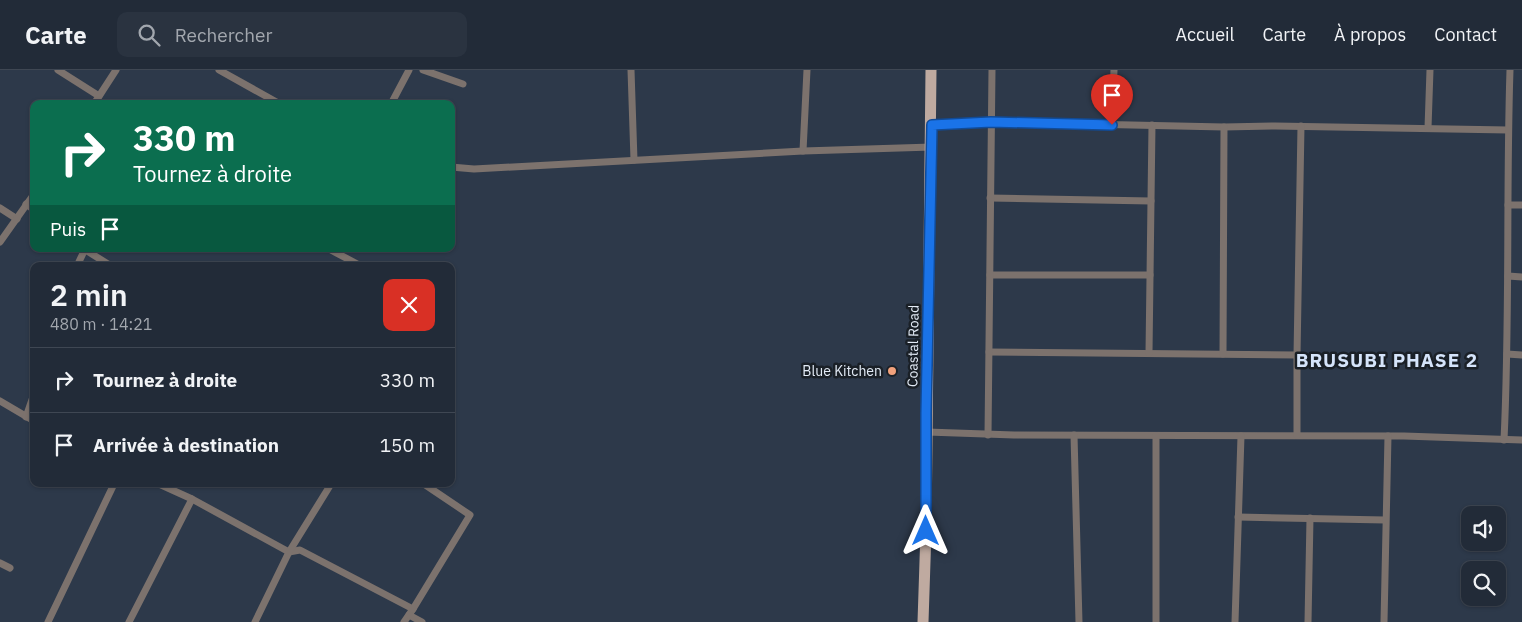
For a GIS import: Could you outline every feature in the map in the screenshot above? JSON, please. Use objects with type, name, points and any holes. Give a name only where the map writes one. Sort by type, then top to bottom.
[{"type":"main road","name":"Coastal Road","points":[[923,622],[932,70]]},
{"type":"street","points":[[58,70],[99,96]]},
{"type":"street","points":[[96,100],[116,70]]},
{"type":"street","points":[[219,70],[273,100]]},
{"type":"street","points":[[393,100],[409,70]]},
{"type":"street","points":[[631,70],[634,160]]},
{"type":"street","points":[[803,151],[807,70]]},
{"type":"street","points":[[988,435],[992,70]]},
{"type":"street","points":[[1112,125],[1114,70]]},
{"type":"street","points":[[1428,128],[1430,70]]},
{"type":"street","points":[[1504,440],[1507,354],[1510,70]]},
{"type":"street","points":[[427,71],[464,84]]},
{"type":"street","points":[[932,125],[991,122],[1508,130]]},
{"type":"street","points":[[1149,353],[1152,125]]},
{"type":"street","points":[[1297,435],[1301,126]]},
{"type":"street","points":[[1223,354],[1224,127]]},
{"type":"street","points":[[455,167],[474,169],[932,146]]},
{"type":"street","points":[[990,198],[1151,201]]},
{"type":"street","points":[[0,242],[30,199]]},
{"type":"street","points":[[26,204],[30,207]]},
{"type":"street","points":[[1508,205],[1522,205]]},
{"type":"street","points":[[0,208],[17,218]]},
{"type":"street","points":[[89,252],[105,262]]},
{"type":"street","points":[[335,252],[353,262]]},
{"type":"street","points":[[990,275],[1150,276]]},
{"type":"street","points":[[1508,276],[1522,277]]},
{"type":"street","points":[[989,352],[1297,355]]},
{"type":"street","points":[[1507,354],[1522,355]]},
{"type":"street","points":[[0,401],[30,419]]},
{"type":"street","points":[[26,417],[30,406]]},
{"type":"street","points":[[927,432],[988,435],[1388,436],[1522,440]]},
{"type":"street","points":[[1074,435],[1079,622]]},
{"type":"street","points":[[1156,436],[1156,622]]},
{"type":"street","points":[[1235,622],[1241,436]]},
{"type":"street","points":[[1384,622],[1388,436]]},
{"type":"street","points":[[48,622],[113,487]]},
{"type":"street","points":[[166,487],[289,552],[300,550],[411,612],[422,622]]},
{"type":"street","points":[[256,622],[289,552],[329,487]]},
{"type":"street","points":[[404,622],[470,515],[428,487]]},
{"type":"street","points":[[129,622],[192,499]]},
{"type":"street","points":[[1238,517],[1385,520]]},
{"type":"street","points":[[1308,622],[1310,518]]},
{"type":"street","points":[[0,563],[10,568]]},
{"type":"place","name":"Blue Kitchen","points":[[892,371]]},
{"type":"district","name":"BRUSUBI PHASE 2","points":[[1387,360]]},
{"type":"route","points":[[926,531],[926,413],[932,125],[991,122],[1112,125]]}]
